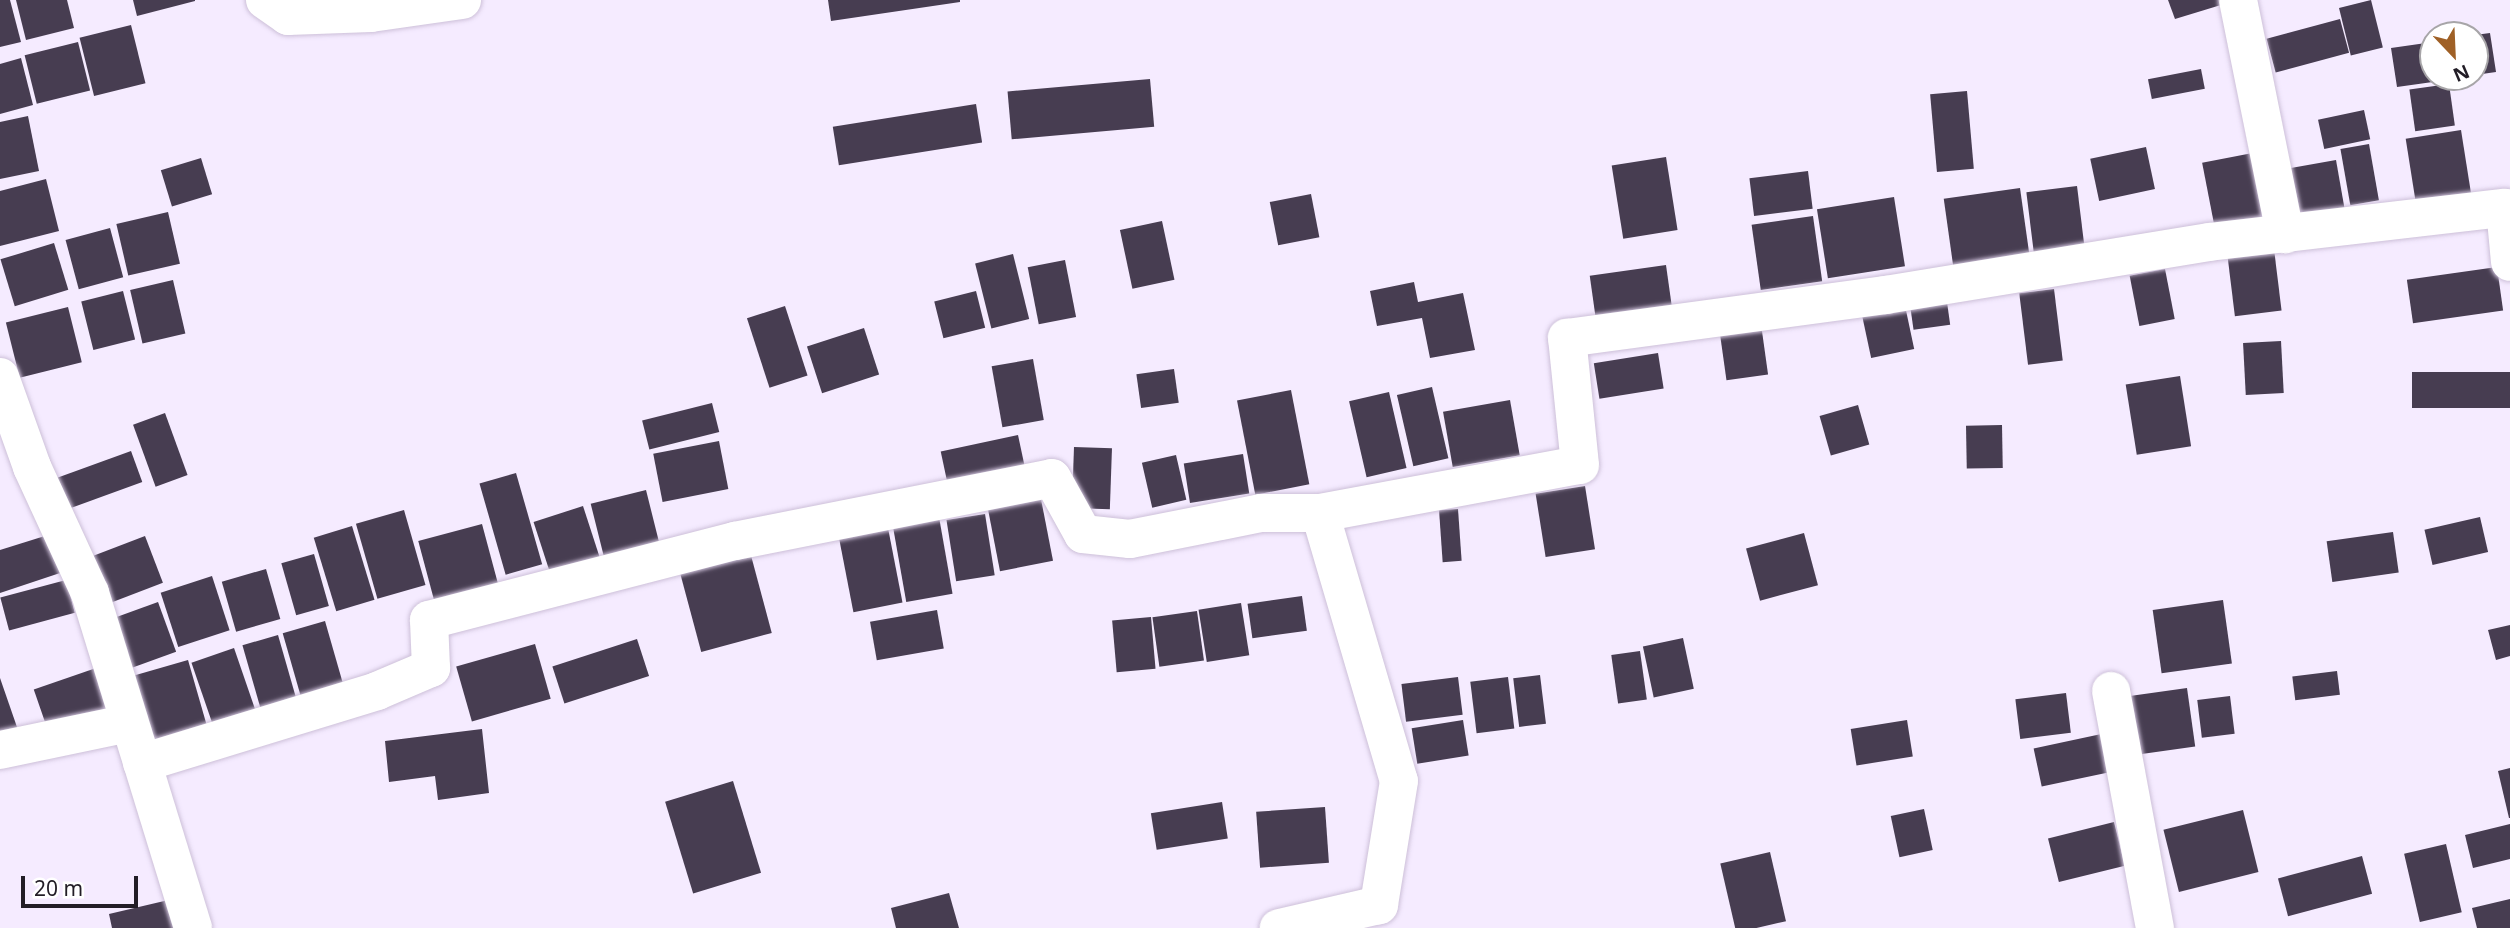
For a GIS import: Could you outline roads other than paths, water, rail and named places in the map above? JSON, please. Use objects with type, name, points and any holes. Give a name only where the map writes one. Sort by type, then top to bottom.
[{"type":"street","points":[[265,0],[288,16],[371,13],[462,0]]},
{"type":"street","points":[[2238,0],[2285,234]]},
{"type":"street","points":[[142,763],[377,691],[431,668],[429,620],[736,541],[1052,478],[1083,534],[1130,539],[1261,513],[1320,513],[1580,465],[1567,338],[2285,234],[2508,205],[2510,262]]},
{"type":"street","points":[[0,377],[32,467],[90,593],[128,723],[194,928]]},
{"type":"street","points":[[1279,928],[1379,905],[1399,781],[1320,513]]},
{"type":"street","points":[[2111,691],[2155,928]]},
{"type":"street","points":[[0,750],[128,723]]}]
